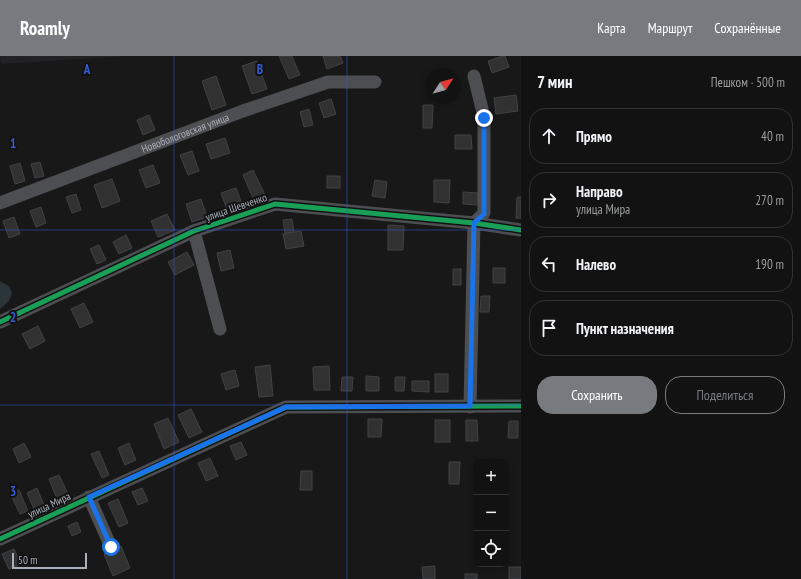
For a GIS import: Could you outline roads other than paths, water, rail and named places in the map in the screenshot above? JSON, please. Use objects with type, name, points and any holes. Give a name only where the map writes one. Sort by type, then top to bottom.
[{"type":"street","points":[[470,406],[474,223],[484,214],[484,118],[474,76]]},
{"type":"street","name":"Новобологовская улица","points":[[0,203],[243,111],[328,82],[375,82]]},
{"type":"street","name":"улица Шевченко","points":[[0,322],[194,231],[275,204],[474,223],[521,230]]},
{"type":"street","points":[[194,231],[220,329]]},
{"type":"street","name":"улица Мира","points":[[0,539],[286,407],[521,406]]},
{"type":"street","points":[[89,497],[111,547]]}]
